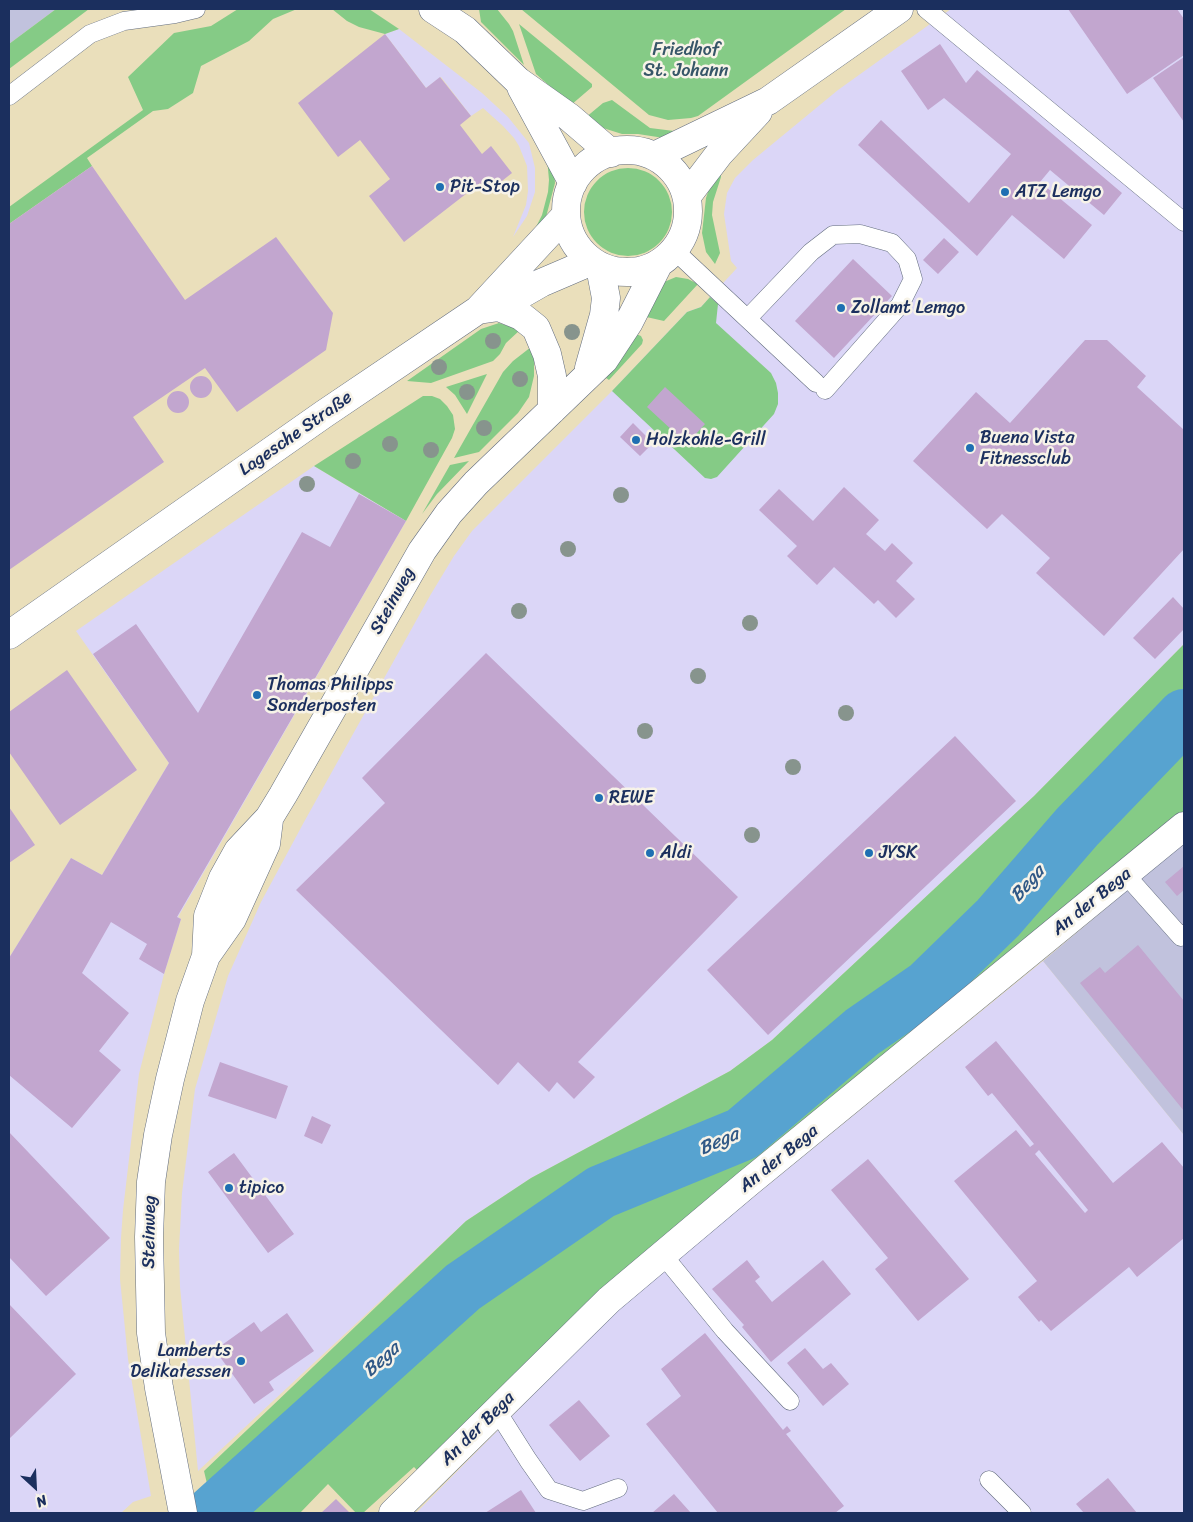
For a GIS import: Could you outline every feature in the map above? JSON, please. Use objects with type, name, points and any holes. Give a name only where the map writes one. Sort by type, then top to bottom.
[{"type":"street","points":[[433,9],[465,30],[518,81],[569,117],[611,153]]},
{"type":"street","points":[[654,156],[768,101],[899,9]]},
{"type":"street","points":[[518,81],[573,183]]},
{"type":"street","points":[[687,196],[719,154],[768,101]]},
{"type":"street","points":[[631,150],[654,156],[670,167],[680,180],[687,196],[688,215],[684,234],[666,256],[643,269],[613,272],[595,264],[580,250],[572,235],[566,215],[567,199],[573,183],[582,171],[600,156],[631,150]]},
{"type":"street","name":"Lagesche Straße","points":[[488,309],[566,215]]},
{"type":"street","name":"Steinweg","points":[[183,1513],[159,1388],[151,1333],[149,1237],[151,1182],[158,1135],[170,1079],[190,1001],[206,956],[232,919],[266,844],[269,818],[422,551],[449,513],[482,477],[604,360],[629,322],[666,256]]},
{"type":"street","points":[[587,377],[604,315],[606,298],[595,264]]},
{"type":"street","name":"Lagesche Straße","points":[[9,635],[324,414],[488,309],[541,283],[595,264]]},
{"type":"street","points":[[488,309],[521,316],[536,328],[547,354],[552,376],[552,410]]},
{"type":"street","name":"An der Bega","points":[[393,1513],[610,1300],[1184,826]]},
{"type":"lane","points":[[9,96],[90,34],[124,21],[196,9]]},
{"type":"lane","points":[[926,9],[1184,222]]},
{"type":"lane","points":[[666,256],[748,318],[821,386],[900,305],[913,279],[907,259],[892,243],[860,234],[833,235],[811,252],[748,318]]},
{"type":"lane","points":[[1125,874],[1181,937],[1184,934]]},
{"type":"lane","points":[[663,1256],[725,1330],[790,1401]]},
{"type":"lane","points":[[497,1411],[528,1460],[550,1490],[583,1501],[618,1488]]},
{"type":"lane","points":[[989,1480],[1020,1513]]},
{"type":"shaded area","points":[[9,9],[56,9],[9,44]]},
{"type":"shaded area","points":[[951,9],[1184,9],[1184,644],[1034,796],[772,1040],[730,1071],[531,1178],[466,1221],[198,1471],[180,1287],[179,1249],[182,1193],[195,1089],[228,976],[261,902],[431,594],[472,531],[612,391],[687,312],[701,307],[737,268],[731,261],[724,214],[727,193],[735,178],[753,160],[838,90]]},
{"type":"shaded area","points":[[399,29],[482,93],[508,117],[529,143],[535,168],[535,192],[527,216],[513,237],[526,205],[528,191],[527,166],[519,146],[503,126],[483,108],[471,116],[441,77],[426,88],[385,34]]},
{"type":"shaded area","points":[[314,466],[406,521],[178,917],[181,919],[164,974],[139,1074],[121,1238],[120,1279],[128,1359],[151,1496],[133,1502],[121,1513],[9,1513],[9,958],[71,858],[102,875],[169,763],[76,631]]},
{"type":"shaded area","points":[[1184,843],[1184,1135],[1043,961]]},
{"type":"shaded area","points":[[1043,961],[1184,1135],[1184,1513],[416,1513],[613,1314],[675,1261]]},
{"type":"green space","points":[[56,9],[89,9],[9,69],[9,44]]},
{"type":"green space","points":[[238,9],[297,9],[273,19],[249,41],[201,66],[193,93],[168,109],[153,111],[87,158],[92,166],[9,224],[9,207],[143,110],[128,77],[174,33],[211,26]]},
{"type":"green space","points":[[332,9],[369,9],[399,29],[385,34],[359,27],[347,21]]},
{"type":"green space","points":[[479,9],[497,9],[513,31],[524,65],[481,22]]},
{"type":"green space","name":"Friedhof St. Johann","points":[[521,9],[846,9],[698,116],[668,120],[649,115]]},
{"type":"green space","points":[[519,24],[592,84],[592,87],[571,105],[536,74]]},
{"type":"green space","points":[[612,100],[650,128],[674,131],[664,138],[638,134],[622,134],[603,128],[585,118],[603,103]]},
{"type":"green space","points":[[547,158],[554,171],[555,183],[546,217],[532,235],[542,215],[548,192]]},
{"type":"green space","points":[[628,168],[645,171],[653,175],[665,187],[669,195],[672,212],[669,229],[665,237],[653,249],[645,253],[628,256],[611,253],[603,249],[591,237],[587,229],[584,212],[587,195],[591,187],[603,175],[611,171]]},
{"type":"green space","points":[[721,172],[713,202],[712,215],[720,253],[715,264],[706,252],[702,233],[706,198],[712,180]]},
{"type":"green space","points":[[676,277],[688,279],[698,284],[664,321],[642,316],[664,282]]},
{"type":"green space","points":[[710,297],[718,304],[716,323],[771,373],[778,393],[778,404],[774,414],[717,477],[711,479],[705,478],[612,391],[687,312],[701,307]]},
{"type":"green space","points":[[499,323],[520,330],[506,343],[500,354],[493,361],[431,383],[407,381],[481,329]]},
{"type":"green space","points":[[636,334],[641,336],[642,344],[609,380],[606,378],[623,356]]},
{"type":"green space","points":[[531,347],[534,358],[534,376],[529,397],[518,413],[479,452],[454,458],[503,372],[513,361]]},
{"type":"green space","points":[[487,374],[467,414],[455,395],[446,387]]},
{"type":"green space","points":[[423,396],[432,396],[440,399],[447,406],[453,415],[455,429],[452,438],[406,521],[314,466]]},
{"type":"green space","points":[[469,461],[437,494],[422,514],[450,465]]},
{"type":"green space","points":[[1184,644],[1184,813],[419,1472],[414,1467],[363,1513],[356,1513],[328,1484],[300,1513],[214,1513],[204,1471],[466,1221],[531,1178],[730,1071],[772,1040],[1034,796]]},
{"type":"building","points":[[1068,9],[1177,9],[1184,19],[1184,55],[1127,94]]},
{"type":"building","points":[[385,34],[426,88],[440,77],[471,116],[460,125],[482,154],[491,146],[512,173],[488,192],[480,183],[404,242],[369,196],[390,179],[360,140],[338,157],[298,103]]},
{"type":"building","points":[[940,44],[966,83],[977,70],[1122,193],[1104,215],[1050,170],[1040,182],[1092,225],[1064,259],[1012,215],[977,256],[858,145],[881,120],[969,203],[1011,154],[944,98],[928,110],[901,71]]},
{"type":"building","points":[[1184,57],[1184,122],[1153,78]]},
{"type":"building","points":[[92,166],[185,300],[276,237],[333,313],[326,350],[237,412],[205,368],[133,417],[164,462],[9,570],[9,224]]},
{"type":"building","points":[[944,238],[959,252],[938,274],[923,260]]},
{"type":"building","points":[[853,259],[892,296],[834,358],[795,321]]},
{"type":"building","points":[[1085,340],[1107,340],[1146,376],[1137,387],[1184,430],[1184,549],[1104,636],[1036,573],[1050,558],[1002,514],[987,529],[913,461],[976,392],[1010,423]]},
{"type":"building","points":[[197,376],[205,376],[212,383],[212,391],[205,398],[197,398],[190,391],[190,383]]},
{"type":"building","points":[[665,387],[705,424],[687,444],[647,407]]},
{"type":"building","points":[[178,391],[186,394],[189,402],[186,410],[178,413],[170,410],[167,402],[170,394]]},
{"type":"building","name":"Holzkohle-Grill","points":[[633,423],[653,443],[640,456],[620,437]]},
{"type":"building","points":[[844,487],[879,520],[866,534],[885,551],[892,543],[913,563],[896,581],[915,599],[896,618],[878,600],[874,604],[834,567],[817,585],[787,556],[797,546],[759,510],[779,489],[813,521]]},
{"type":"building","points":[[359,494],[406,521],[177,917],[181,919],[164,974],[139,959],[147,944],[111,922],[82,973],[129,1013],[99,1051],[121,1070],[72,1128],[9,1075],[9,958],[71,858],[102,875],[169,763],[93,654],[136,624],[198,713],[302,532],[330,547]]},
{"type":"building","points":[[1173,597],[1184,609],[1184,629],[1155,659],[1133,638]]},
{"type":"building","points":[[486,653],[738,897],[578,1062],[595,1077],[574,1099],[557,1082],[549,1092],[518,1062],[498,1085],[296,890],[385,803],[362,778]]},
{"type":"building","points":[[67,670],[137,770],[60,825],[9,752],[9,712]]},
{"type":"building","points":[[955,736],[1016,801],[768,1035],[707,970]]},
{"type":"building","points":[[9,807],[35,845],[9,863]]},
{"type":"building","points":[[1184,866],[1184,890],[1177,896],[1165,882]]},
{"type":"building","points":[[1138,945],[1184,1001],[1184,1111],[1080,983],[1100,967],[1105,973]]},
{"type":"building","points":[[996,1041],[1113,1183],[1162,1142],[1184,1168],[1184,1238],[1137,1277],[1129,1267],[1051,1331],[1041,1320],[1039,1322],[1018,1297],[1037,1281],[954,1181],[1016,1130],[1030,1147],[1034,1144],[992,1093],[988,1096],[965,1067]],"holes":[[[1039,1150],[1088,1210],[1085,1213],[1035,1154]]]},
{"type":"building","points":[[220,1062],[288,1086],[276,1119],[208,1096]]},
{"type":"building","points":[[312,1116],[331,1125],[322,1144],[304,1136]]},
{"type":"building","points":[[9,1132],[110,1238],[46,1296],[9,1257]]},
{"type":"building","points":[[234,1153],[294,1234],[268,1253],[208,1172]]},
{"type":"building","points":[[868,1159],[969,1279],[918,1321],[875,1269],[888,1258],[831,1190]]},
{"type":"building","points":[[747,1260],[760,1277],[755,1281],[772,1302],[823,1260],[851,1294],[771,1362],[742,1327],[744,1325],[712,1289]]},
{"type":"building","points":[[9,1304],[76,1374],[9,1439]]},
{"type":"building","points":[[287,1313],[314,1351],[269,1382],[274,1390],[254,1404],[215,1350],[254,1322],[261,1332]]},
{"type":"building","points":[[705,1333],[783,1430],[787,1426],[791,1431],[786,1434],[844,1506],[835,1513],[718,1513],[646,1424],[681,1396],[661,1369]]},
{"type":"building","points":[[805,1348],[823,1369],[831,1363],[849,1384],[823,1406],[787,1363]]},
{"type":"building","points":[[579,1400],[610,1436],[580,1461],[549,1425]]},
{"type":"building","points":[[1108,1478],[1137,1513],[1084,1513],[1076,1504]]},
{"type":"building","points":[[521,1490],[536,1513],[485,1513]]},
{"type":"building","points":[[674,1494],[691,1513],[652,1513]]},
{"type":"building","points":[[336,1499],[350,1513],[321,1513]]},
{"type":"waterway","name":"Bega","points":[[212,1513],[463,1287],[601,1192],[742,1134],[862,1032],[927,987],[998,918],[1077,827],[1184,716]]},
{"type":"place","name":"Pit-Stop","points":[[440,187]]},
{"type":"place","name":"ATZ Lemgo","points":[[1005,192]]},
{"type":"place","name":"Zollamt Lemgo","points":[[841,308]]},
{"type":"place","name":"Holzkohle-Grill","points":[[636,440]]},
{"type":"place","name":"Buena Vista Fitnessclub","points":[[970,448]]},
{"type":"place","name":"Thomas Philipps Sonderposten","points":[[257,695]]},
{"type":"place","name":"REWE","points":[[599,798]]},
{"type":"place","name":"Aldi","points":[[650,853]]},
{"type":"place","name":"JYSK","points":[[869,853]]},
{"type":"place","name":"tipico","points":[[229,1188]]},
{"type":"place","name":"Lamberts Delikatessen","points":[[241,1361]]}]
